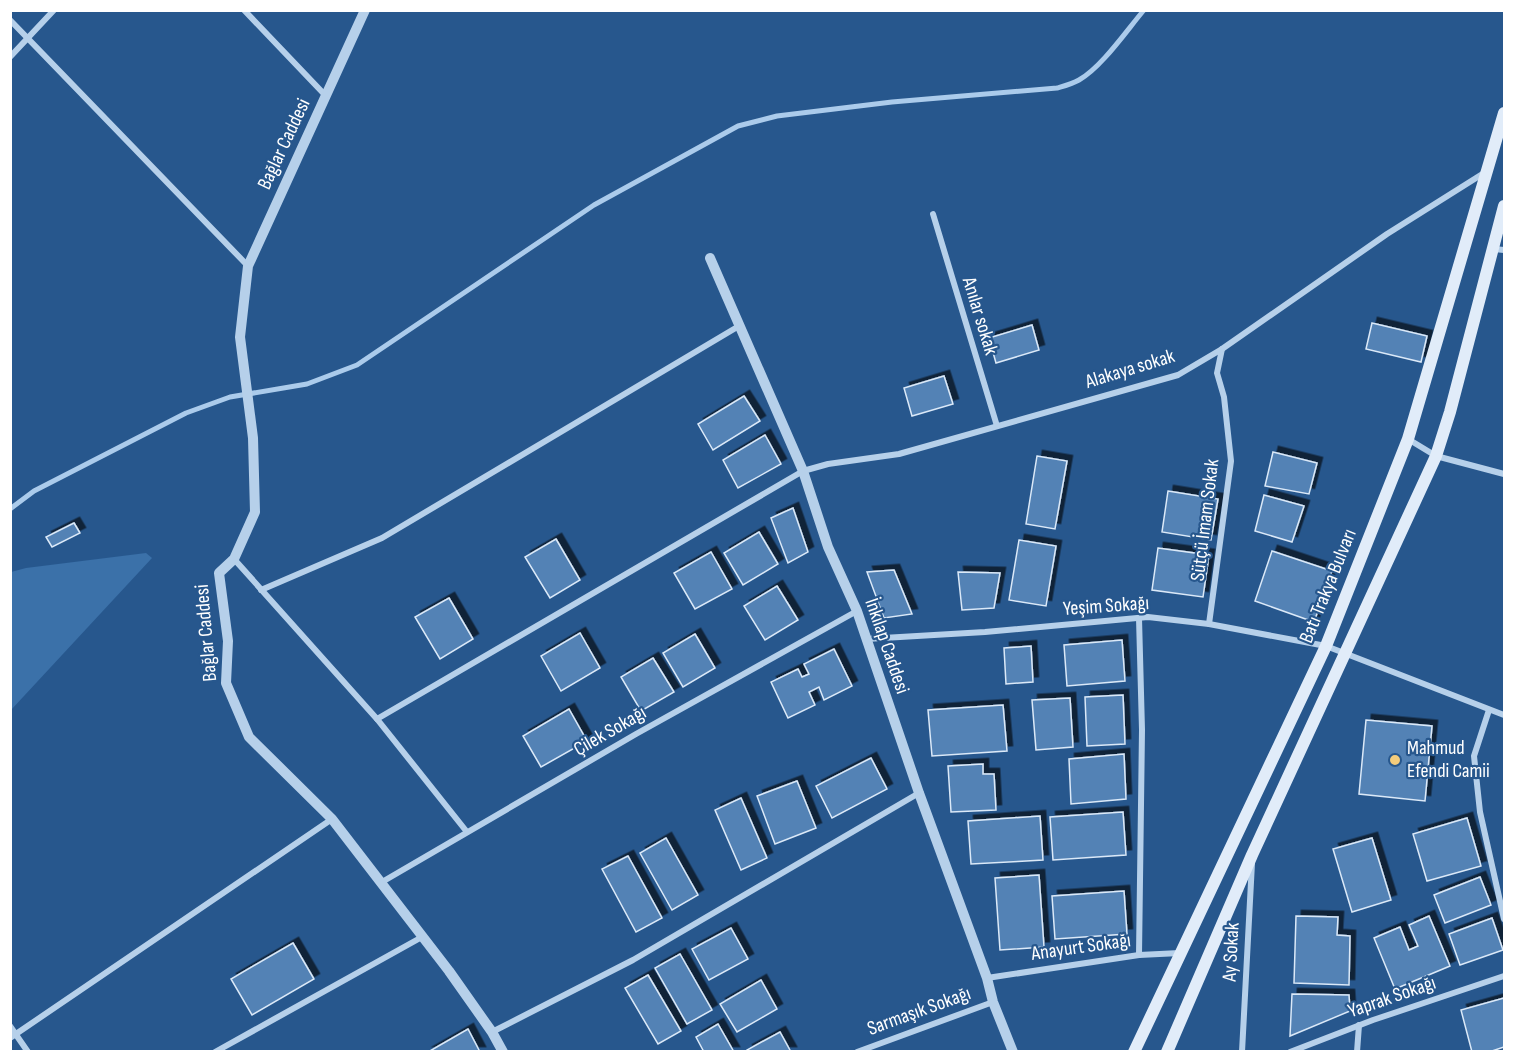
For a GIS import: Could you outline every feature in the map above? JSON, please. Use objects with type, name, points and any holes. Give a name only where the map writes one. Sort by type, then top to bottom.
[{"type":"main road","name":"Batı Trakya Bulvarı","points":[[1134,1052],[1326,646],[1408,439],[1504,113]]},
{"type":"main road","name":"Batı Trakya Bulvarı","points":[[1167,1052],[1252,855],[1436,456],[1499,249],[1504,206]]},
{"type":"street","points":[[10,57],[54,10]]},
{"type":"street","points":[[244,10],[326,96]]},
{"type":"street","name":"Bağlar Caddesi","points":[[365,10],[248,266],[240,337],[253,438],[255,512],[234,559],[219,573],[228,640],[226,683],[249,737],[332,819],[449,970],[492,1032],[503,1052]]},
{"type":"street","points":[[10,20],[248,266]]},
{"type":"street","name":"Alakaya sokak","points":[[377,719],[803,471],[828,464],[899,454],[1178,375],[1222,349],[1388,234],[1489,170]]},
{"type":"street","name":"Anılar sokak","points":[[933,214],[997,426]]},
{"type":"street","name":"İnkılap Caddesi","points":[[710,258],[803,471],[828,547],[857,611],[919,793],[987,978],[993,1002],[1014,1052]]},
{"type":"street","points":[[261,590],[382,538],[739,326]]},
{"type":"street","name":"Sütçü İmam Sokak","points":[[1209,624],[1231,461],[1224,397],[1217,373],[1222,349]]},
{"type":"street","points":[[1408,439],[1436,456],[1504,474]]},
{"type":"street","points":[[234,559],[377,719],[467,832]]},
{"type":"street","name":"Çilek Sokağı","points":[[382,882],[857,611]]},
{"type":"street","name":"Yeşim Sokağı","points":[[866,639],[985,632],[1148,617],[1209,624],[1326,646],[1346,652],[1504,715]]},
{"type":"street","points":[[1139,618],[1142,730],[1139,955]]},
{"type":"street","points":[[1490,710],[1474,756],[1480,812],[1504,919]]},
{"type":"street","points":[[492,1032],[633,960],[919,793]]},
{"type":"street","points":[[13,1036],[332,819]]},
{"type":"street","name":"Ay Sokak","points":[[1242,1052],[1252,855]]},
{"type":"street","points":[[215,1052],[422,938]]},
{"type":"street","name":"Anayurt Sokağı","points":[[987,978],[1139,955],[1180,953]]},
{"type":"street","name":"Yaprak Sokağı","points":[[1290,1052],[1504,976]]},
{"type":"street","name":"Sarmaşık Sokağı","points":[[857,1052],[993,1002]]},
{"type":"street","points":[[10,1026],[13,1036],[28,1052]]},
{"type":"street","points":[[1357,1052],[1359,1026]]},
{"type":"shaded area","points":[[146,553],[152,558],[11,710],[11,572],[26,568]]},
{"type":"building","points":[[1372,323],[1427,336],[1421,362],[1366,349]]},
{"type":"building","points":[[1032,325],[1039,350],[996,363],[989,338]]},
{"type":"building","points":[[944,376],[953,404],[912,416],[904,388]]},
{"type":"building","points":[[744,396],[760,421],[713,450],[698,424]]},
{"type":"building","points":[[765,435],[781,464],[738,488],[723,460]]},
{"type":"building","points":[[1273,452],[1317,463],[1309,494],[1265,486]]},
{"type":"building","points":[[1037,456],[1067,461],[1055,529],[1026,524]]},
{"type":"building","points":[[1168,491],[1218,499],[1211,540],[1162,532]]},
{"type":"building","points":[[1264,495],[1304,506],[1292,542],[1255,531]]},
{"type":"building","points":[[793,508],[808,552],[788,563],[771,518]]},
{"type":"building","points":[[74,523],[80,533],[52,547],[46,537]]},
{"type":"building","points":[[759,532],[778,564],[743,585],[724,553]]},
{"type":"building","points":[[556,539],[580,580],[550,598],[525,557]]},
{"type":"building","points":[[1019,540],[1056,546],[1046,606],[1009,600]]},
{"type":"building","points":[[1158,548],[1209,555],[1203,597],[1152,590]]},
{"type":"building","points":[[1272,551],[1332,571],[1314,622],[1255,601]]},
{"type":"building","points":[[711,552],[732,589],[695,609],[674,573]]},
{"type":"building","points":[[894,570],[912,614],[884,618],[867,572]]},
{"type":"building","points":[[958,572],[1000,573],[994,608],[962,610]]},
{"type":"building","points":[[777,586],[798,620],[765,640],[744,606]]},
{"type":"building","points":[[449,598],[473,639],[440,659],[415,617]]},
{"type":"building","points":[[580,633],[600,668],[561,691],[541,656]]},
{"type":"building","points":[[695,634],[715,668],[683,687],[663,653]]},
{"type":"building","points":[[1122,640],[1125,681],[1067,686],[1064,645]]},
{"type":"building","points":[[1031,646],[1033,682],[1006,684],[1004,648]]},
{"type":"building","points":[[834,649],[852,686],[824,700],[819,687],[809,692],[815,705],[788,718],[771,682],[798,669],[802,677],[809,674],[804,664]]},
{"type":"building","points":[[653,658],[674,692],[641,711],[621,677]]},
{"type":"building","points":[[1123,695],[1125,744],[1087,746],[1085,697]]},
{"type":"building","points":[[1070,698],[1073,747],[1036,750],[1032,700]]},
{"type":"building","points":[[1003,705],[1007,751],[932,756],[928,710]]},
{"type":"building","points":[[569,709],[587,741],[541,767],[523,736]]},
{"type":"building","name":"Mahmud Efendi Camii","points":[[1366,720],[1432,726],[1425,801],[1359,794]]},
{"type":"building","points":[[1124,754],[1126,799],[1071,804],[1069,759]]},
{"type":"building","points":[[871,758],[887,789],[832,818],[816,786]]},
{"type":"building","points":[[983,764],[983,774],[994,774],[996,810],[951,812],[948,766]]},
{"type":"building","points":[[797,781],[816,828],[775,844],[757,796]]},
{"type":"building","points":[[741,798],[767,858],[741,870],[715,810]]},
{"type":"building","points":[[1123,812],[1126,855],[1053,860],[1050,817]]},
{"type":"building","points":[[1040,816],[1043,860],[971,864],[968,821]]},
{"type":"building","points":[[1467,818],[1481,866],[1427,881],[1413,834]]},
{"type":"building","points":[[666,838],[698,895],[672,910],[640,853]]},
{"type":"building","points":[[1372,838],[1391,900],[1352,912],[1333,849]]},
{"type":"building","points":[[628,856],[662,918],[636,932],[602,869]]},
{"type":"building","points":[[1039,875],[1044,947],[1000,950],[995,878]]},
{"type":"building","points":[[1480,877],[1491,905],[1445,923],[1434,895]]},
{"type":"building","points":[[1124,891],[1127,934],[1055,939],[1052,896]]},
{"type":"building","points":[[1296,916],[1338,917],[1337,935],[1350,936],[1349,985],[1294,983]]},
{"type":"building","points":[[1429,916],[1450,966],[1395,989],[1374,938],[1400,927],[1409,950],[1418,946],[1409,925]]},
{"type":"building","points":[[1492,918],[1503,950],[1460,965],[1449,934]]},
{"type":"building","points":[[731,928],[748,959],[709,980],[692,949]]},
{"type":"building","points":[[293,943],[314,979],[252,1015],[231,979]]},
{"type":"building","points":[[680,954],[712,1010],[687,1024],[655,968]]},
{"type":"building","points":[[648,975],[681,1031],[658,1044],[625,988]]},
{"type":"building","points":[[761,980],[777,1009],[737,1032],[720,1004]]},
{"type":"building","points":[[1292,994],[1349,995],[1350,1011],[1290,1036]]},
{"type":"building","points":[[1504,998],[1504,1047],[1489,1052],[1472,1052],[1461,1010]]},
{"type":"building","points":[[718,1024],[734,1052],[704,1052],[696,1037]]},
{"type":"building","points":[[468,1029],[480,1052],[428,1052]]},
{"type":"building","points":[[780,1032],[791,1052],[748,1052],[747,1050]]},
{"type":"waterway","points":[[10,509],[34,491],[186,413],[230,397],[307,384],[357,365],[594,205],[738,126],[777,116],[892,102],[1057,88],[1079,80],[1096,67],[1144,10]]},
{"type":"place","name":"Mahmud Efendi Camii","points":[[1395,760]]}]
